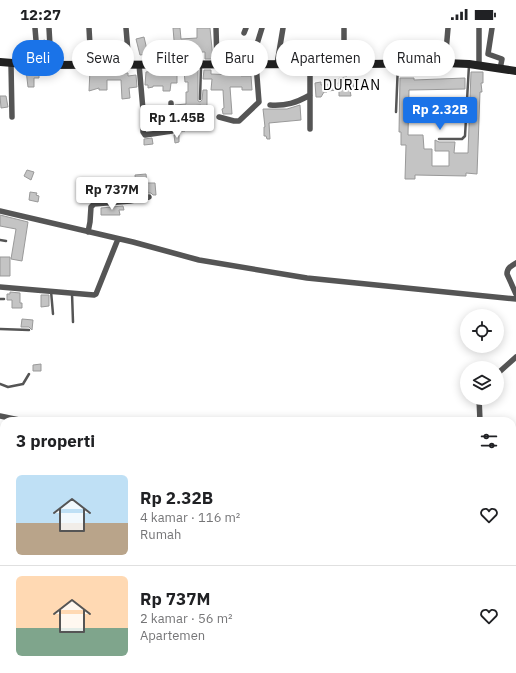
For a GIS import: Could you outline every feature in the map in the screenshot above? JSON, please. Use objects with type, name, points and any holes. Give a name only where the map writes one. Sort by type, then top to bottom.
[{"type":"main road","points":[[0,62],[12,64]]},
{"type":"main road","points":[[455,63],[516,71]]},
{"type":"main road","points":[[134,64],[139,64]]},
{"type":"street","points":[[34,28],[35,40]]},
{"type":"street","points":[[49,28],[50,40]]},
{"type":"street","points":[[89,28],[90,40]]},
{"type":"street","points":[[126,28],[127,40]]},
{"type":"street","points":[[216,28],[216,40]]},
{"type":"street","points":[[259,40],[262,28]]},
{"type":"street","points":[[281,40],[283,28]]},
{"type":"street","points":[[447,40],[448,28]]},
{"type":"street","points":[[479,28],[479,66]]},
{"type":"street","points":[[492,28],[488,54],[502,59],[500,69]]},
{"type":"street","points":[[344,29],[344,40]]},
{"type":"street","points":[[139,64],[143,110],[143,132],[145,135],[172,132],[172,103]]},
{"type":"street","points":[[12,76],[12,117]]},
{"type":"street","points":[[219,117],[234,122],[239,121],[258,104],[257,76]]},
{"type":"street","points":[[310,76],[310,129]]},
{"type":"street","points":[[270,105],[288,105],[310,95]]},
{"type":"street","points":[[88,232],[90,209],[93,205],[130,201],[149,197]]},
{"type":"street","points":[[0,211],[199,260],[307,278],[516,299]]},
{"type":"street","points":[[0,287],[72,292],[92,295],[96,294],[118,239]]},
{"type":"street","points":[[516,263],[507,271],[516,294]]},
{"type":"street","points":[[504,368],[516,357]]},
{"type":"street","points":[[479,405],[480,417]]},
{"type":"lane","points":[[439,140],[462,139],[465,136],[469,64]]},
{"type":"lane","points":[[200,99],[201,76]]},
{"type":"lane","points":[[396,112],[398,76]]},
{"type":"lane","points":[[0,240],[6,242]]},
{"type":"lane","points":[[51,291],[53,314]]},
{"type":"lane","points":[[72,292],[73,322]]},
{"type":"lane","points":[[0,330],[29,330]]},
{"type":"lane","points":[[0,384],[8,387],[23,384],[29,374]]},
{"type":"building","points":[[173,28],[180,28],[181,39],[197,38],[197,28],[210,28],[211,59],[205,59],[205,52],[203,52],[203,40],[174,40]]},
{"type":"building","points":[[144,37],[145,40],[142,40],[142,55],[140,55],[136,39]]},
{"type":"building","points":[[204,70],[211,70],[211,76],[251,76],[252,90],[242,90],[242,87],[230,87],[232,114],[223,114],[223,90],[211,90],[212,79],[203,79]]},
{"type":"building","points":[[471,72],[483,72],[483,83],[481,83],[482,92],[480,92],[477,174],[466,173],[466,176],[415,175],[415,179],[405,179],[406,145],[401,145],[401,132],[399,132],[400,78],[414,78],[414,80],[465,78],[465,89],[409,90],[408,135],[423,135],[424,149],[432,149],[432,166],[449,166],[449,151],[435,151],[435,140],[439,142],[455,142],[454,153],[468,153]]},
{"type":"building","points":[[136,75],[137,87],[129,88],[130,98],[122,99],[121,80],[107,80],[107,90],[99,90],[99,88],[89,91],[90,76]]},
{"type":"building","points":[[27,76],[39,76],[39,78],[34,78],[34,87],[28,87]]},
{"type":"building","points":[[146,76],[177,76],[177,83],[171,83],[170,91],[163,91],[163,86],[153,86],[148,88],[148,85],[145,85]]},
{"type":"building","points":[[184,76],[198,76],[198,101],[200,102],[202,100],[203,90],[207,90],[207,109],[201,109],[201,105],[190,106],[190,115],[188,115],[188,118],[185,118],[185,131],[177,131],[175,105],[186,104],[188,82],[185,82]]},
{"type":"building","points":[[347,77],[347,83],[353,83],[354,90],[350,90],[351,96],[339,96],[339,90],[326,91],[327,92],[324,92],[321,97],[316,97],[315,83],[321,82],[321,85],[339,83],[339,78]]},
{"type":"building","points":[[0,96],[6,96],[8,107],[1,108]]},
{"type":"building","points":[[300,105],[301,120],[269,123],[270,139],[267,139],[266,136],[264,136],[265,127],[263,109],[287,109]]},
{"type":"building","points":[[174,135],[179,135],[179,142],[175,143]]},
{"type":"building","points":[[152,138],[153,144],[144,145],[144,139]]},
{"type":"building","points":[[27,170],[34,172],[31,180],[24,176]]},
{"type":"building","points":[[146,174],[147,183],[155,183],[156,195],[148,193],[147,184],[136,186],[135,175]]},
{"type":"building","points":[[129,183],[134,183],[136,195],[131,196]]},
{"type":"building","points":[[122,189],[123,197],[94,200],[94,193]]},
{"type":"building","points":[[30,192],[37,193],[36,195],[39,196],[38,202],[29,200]]},
{"type":"building","points":[[123,206],[124,210],[119,210],[120,215],[101,215],[101,208]]},
{"type":"building","points":[[0,215],[28,222],[22,261],[11,259],[16,229],[0,226]]},
{"type":"building","points":[[0,257],[10,257],[10,276],[0,276]]},
{"type":"building","points":[[10,292],[20,293],[20,303],[22,303],[22,308],[12,308],[12,300],[7,300],[7,294],[10,294]]},
{"type":"building","points":[[41,295],[49,295],[49,306],[41,307]]},
{"type":"building","points":[[22,319],[33,320],[32,330],[29,327],[21,327]]},
{"type":"building","points":[[41,364],[41,371],[33,371],[33,365]]},
{"type":"district","name":"DURIAN","points":[[352,85]]}]
